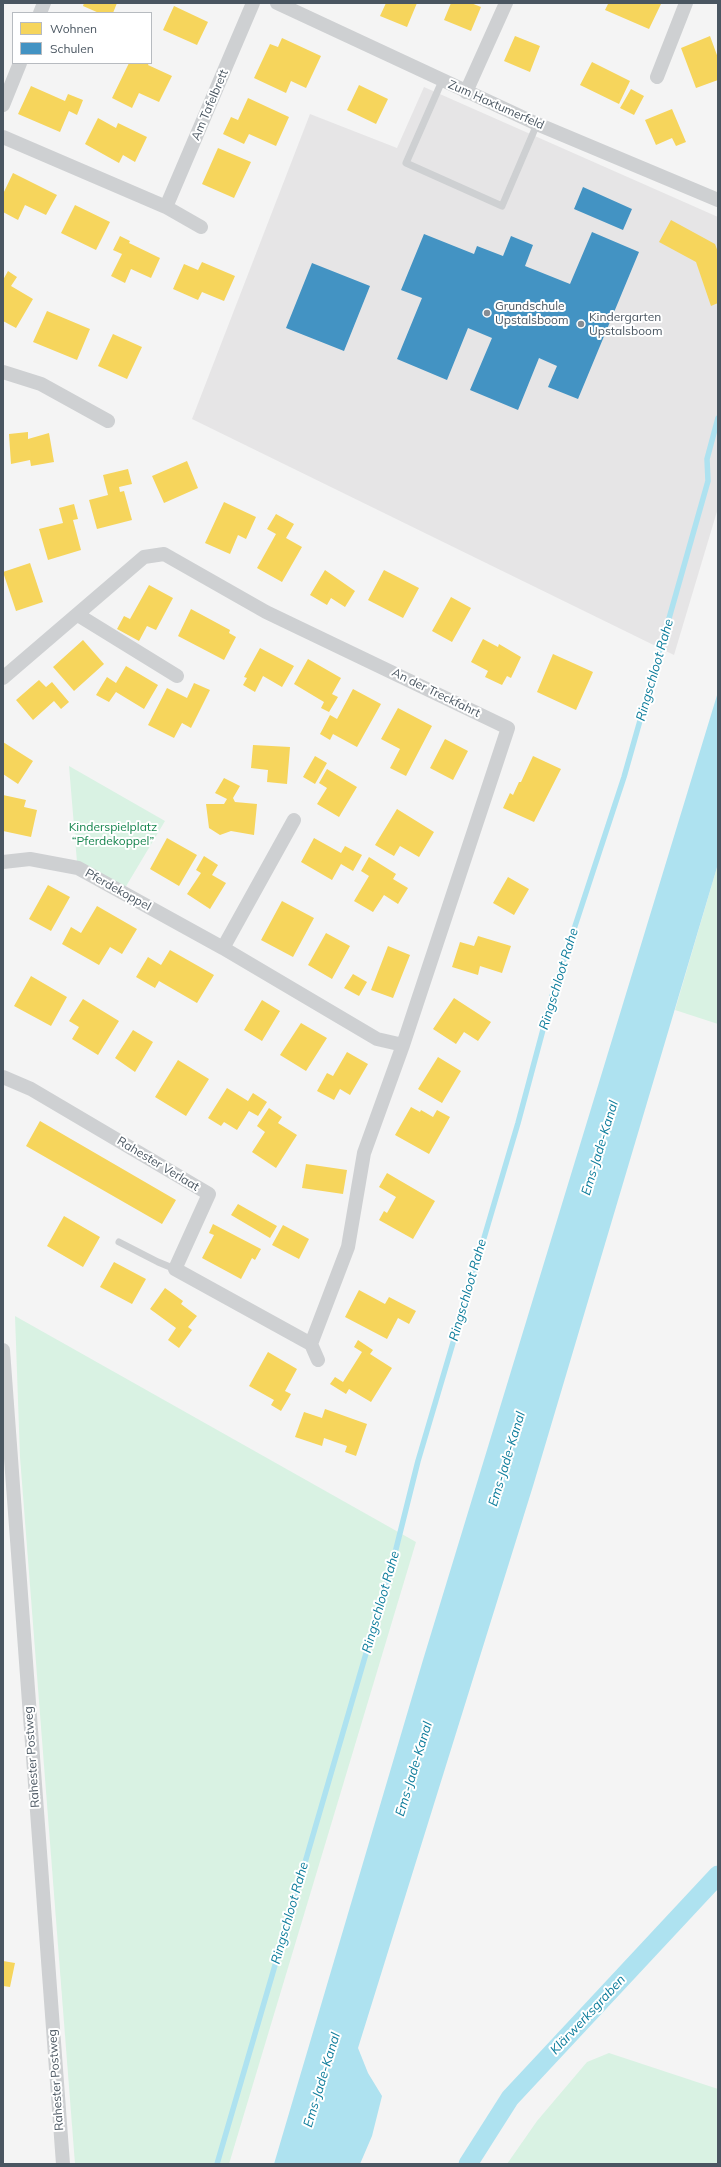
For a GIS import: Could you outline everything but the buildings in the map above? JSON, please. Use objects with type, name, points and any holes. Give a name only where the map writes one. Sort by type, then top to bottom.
[{"type":"street","name":"Am Tafelbrett","points":[[166,207],[253,3]]},
{"type":"street","name":"Zum Haxtumerfeld","points":[[277,3],[537,124],[718,200]]},
{"type":"street","points":[[466,92],[506,3]]},
{"type":"street","points":[[657,76],[686,3]]},
{"type":"street","points":[[3,105],[20,64]]},
{"type":"street","points":[[3,137],[166,207],[201,227]]},
{"type":"street","points":[[3,372],[41,384],[108,421]]},
{"type":"street","name":"An der Treckfahrt","points":[[3,678],[144,557],[164,554],[266,612],[508,728],[403,1045]]},
{"type":"street","points":[[78,615],[177,676]]},
{"type":"street","points":[[224,948],[294,820]]},
{"type":"street","name":"Pferdekoppel","points":[[3,862],[30,860],[78,868],[224,948],[377,1038],[403,1045]]},
{"type":"street","points":[[312,1344],[348,1247],[364,1153],[403,1045]]},
{"type":"street","name":"Rahester Verlaat","points":[[3,1077],[31,1089],[209,1194],[175,1269]]},
{"type":"street","points":[[175,1269],[312,1344],[318,1360]]},
{"type":"street","name":"Rahester Postweg","points":[[3,1350],[63,2164]]},
{"type":"lane","points":[[442,81],[406,163],[502,206],[537,124]]},
{"type":"lane","points":[[119,1242],[175,1269]]},
{"type":"shaded area","points":[[424,87],[718,217],[718,508],[674,655],[192,419],[310,114],[397,148]]},
{"type":"green space","name":"Kinderspielplatz “Pferdekoppel”","points":[[69,766],[165,821],[125,888],[77,862]]},
{"type":"green space","points":[[718,864],[718,1024],[675,1010]]},
{"type":"green space","points":[[15,1316],[416,1542],[229,2164],[75,2164],[20,1457]]},
{"type":"green space","points":[[609,2053],[718,2089],[718,2164],[507,2164],[537,2121],[587,2062]]},
{"type":"water","name":"Ems-Jade-Kanal","points":[[718,692],[718,864],[533,1486],[358,2048],[368,2073],[382,2096],[372,2136],[360,2164],[274,2164],[423,1660]]},
{"type":"waterway","name":"Ringschloot Rahe","points":[[217,2164],[393,1561],[418,1461],[518,1123],[552,996],[624,777],[708,481],[707,459],[718,418]]},
{"type":"waterway","name":"Klärwerksgraben","points":[[468,2164],[510,2098],[718,1875]]},
{"type":"place","name":"Grundschule Upstalsboom","points":[[487,313]]},
{"type":"place","name":"Kindergarten Upstalsboom","points":[[581,324]]}]
